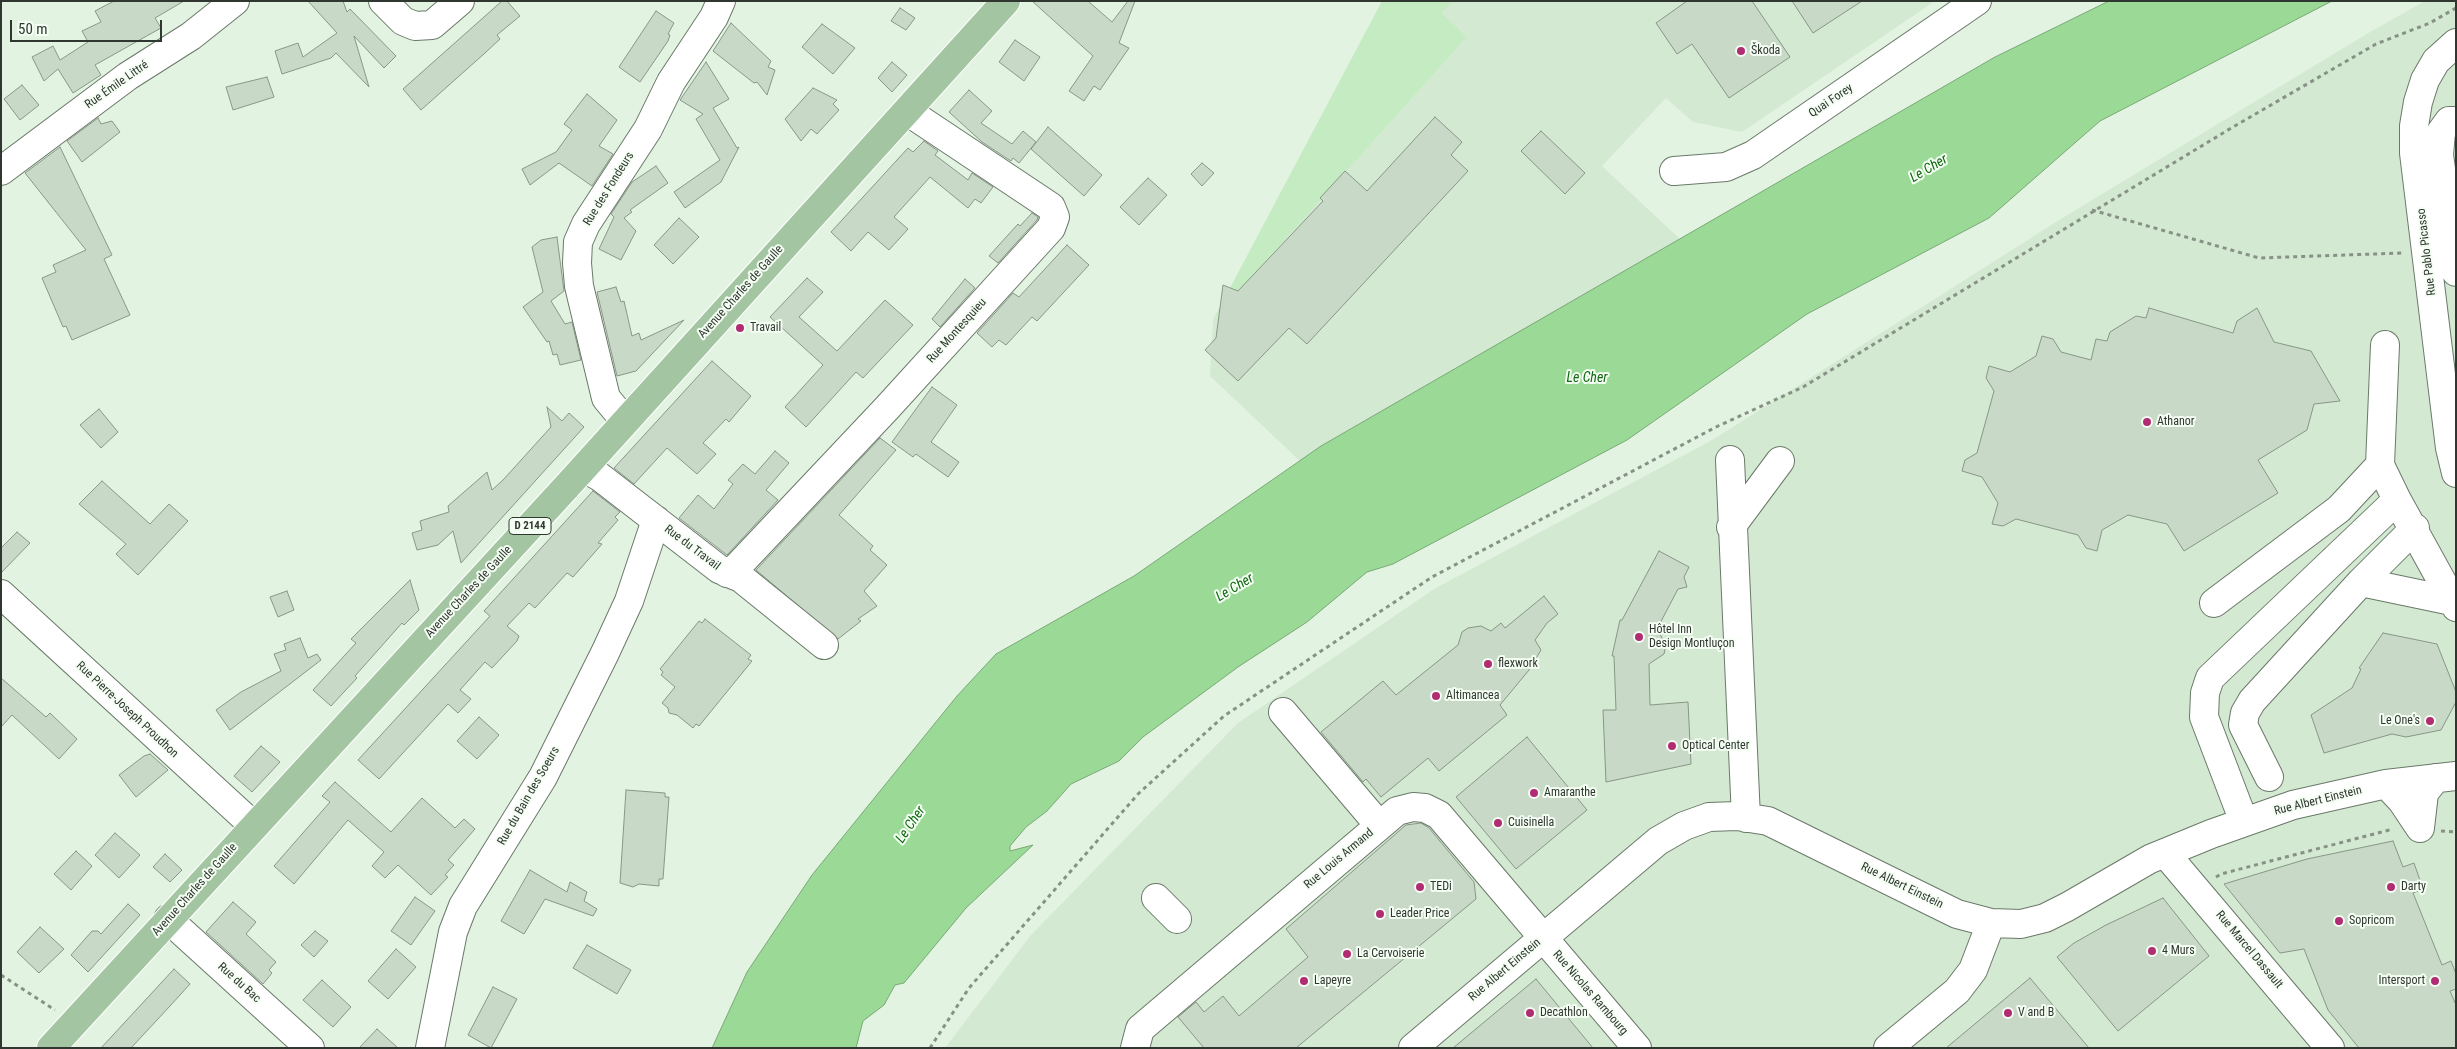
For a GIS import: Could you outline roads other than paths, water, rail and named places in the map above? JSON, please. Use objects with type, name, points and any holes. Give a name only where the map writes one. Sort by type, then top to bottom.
[{"type":"main road","name":"Avenue Charles de Gaulle","points":[[51,1048],[584,468],[1006,1]]},
{"type":"street","name":"Rue Émile Littré","points":[[1,171],[128,76],[191,36],[235,1]]},
{"type":"street","points":[[383,1],[403,22],[415,26],[432,25],[460,1]]},
{"type":"street","name":"Rue des Fondeurs","points":[[625,421],[606,398],[579,286],[578,242],[586,224],[648,129],[671,82],[714,17],[721,1]]},
{"type":"street","name":"Quai Forey","points":[[1674,171],[1726,167],[1753,155],[1977,1]]},
{"type":"street","name":"Rue Pablo Picasso","points":[[2456,43],[2436,61],[2425,80],[2414,126],[2414,153],[2450,448],[2456,472]]},
{"type":"street","name":"Rue Montesquieu","points":[[726,573],[736,568],[860,438],[1051,228],[1055,217],[1050,207],[907,111]]},
{"type":"street","points":[[2456,121],[2449,121],[2440,132],[2439,155],[2456,272]]},
{"type":"street","points":[[2385,345],[2380,465],[2454,604]]},
{"type":"street","points":[[1730,460],[1731,527],[1746,818]]},
{"type":"street","points":[[1731,527],[1780,461]]},
{"type":"street","points":[[2214,603],[2339,509],[2380,465]]},
{"type":"street","name":"Rue du Travail","points":[[584,468],[600,477],[714,566],[726,573],[741,578],[824,645]]},
{"type":"street","points":[[2244,822],[2204,717],[2205,693],[2210,678],[2397,500]]},
{"type":"street","name":"Rue du Bain des Soeurs","points":[[430,1048],[453,932],[463,906],[543,777],[605,653],[629,601],[656,520]]},
{"type":"street","points":[[2269,777],[2243,725],[2245,713],[2252,701],[2361,582],[2415,528]]},
{"type":"street","points":[[2361,582],[2454,604]]},
{"type":"street","name":"Rue Pierre-Joseph Proudhon","points":[[1,594],[254,826]]},
{"type":"street","points":[[1283,712],[1379,825]]},
{"type":"street","points":[[2386,784],[2402,801],[2420,828],[2424,793],[2450,775]]},
{"type":"street","name":"Rue Albert Einstein","points":[[1413,1048],[1658,841],[1684,826],[1709,817],[1746,818],[1777,825],[1957,914],[1991,923],[2021,924],[2045,918],[2115,878],[2165,853],[2244,822],[2293,805],[2386,784],[2450,775]]},
{"type":"street","name":"Rue Louis Armand","points":[[1135,1048],[1140,1029],[1397,811],[1413,807],[1425,808],[1439,815],[1542,938]]},
{"type":"street","name":"Rue Marcel Dassault","points":[[2165,853],[2330,1048]]},
{"type":"street","points":[[1156,898],[1177,919]]},
{"type":"street","name":"Rue du Bac","points":[[168,919],[310,1048]]},
{"type":"street","points":[[1888,1048],[1957,991],[1973,970],[1991,923]]},
{"type":"street","name":"Rue Nicolas Rambourg","points":[[1542,938],[1637,1048]]},
{"type":"water","name":"Le Cher","points":[[2109,1],[2332,1],[2100,121],[1989,218],[1807,314],[1627,440],[1393,564],[1367,572],[1307,622],[1238,667],[1143,737],[1119,761],[1071,784],[1047,811],[1026,827],[1010,846],[1010,851],[1033,845],[966,908],[904,983],[895,985],[884,1005],[863,1021],[856,1048],[712,1048],[747,972],[812,875],[957,696],[996,654],[1134,576],[1321,446],[1995,57]]},
{"type":"place","name":"Škoda","points":[[1741,51]]},
{"type":"place","name":"Travail","points":[[740,328]]},
{"type":"place","name":"Athanor","points":[[2147,422]]},
{"type":"place","name":"Hôtel Inn Design Montluçon","points":[[1639,637]]},
{"type":"place","name":"flexwork","points":[[1488,664]]},
{"type":"place","name":"Altimancea","points":[[1436,696]]},
{"type":"place","name":"Le One's","points":[[2430,721]]},
{"type":"place","name":"Optical Center","points":[[1672,746]]},
{"type":"place","name":"Amaranthe","points":[[1534,793]]},
{"type":"place","name":"Cuisinella","points":[[1498,823]]},
{"type":"place","name":"TEDi","points":[[1420,887]]},
{"type":"place","name":"Darty","points":[[2391,887]]},
{"type":"place","name":"Leader Price","points":[[1380,914]]},
{"type":"place","name":"Sopricom","points":[[2339,921]]},
{"type":"place","name":"4 Murs","points":[[2152,951]]},
{"type":"place","name":"La Cervoiserie","points":[[1347,954]]},
{"type":"place","name":"Lapeyre","points":[[1304,981]]},
{"type":"place","name":"Intersport","points":[[2435,981]]},
{"type":"place","name":"Decathlon","points":[[1530,1013]]},
{"type":"place","name":"V and B","points":[[2008,1013]]}]
